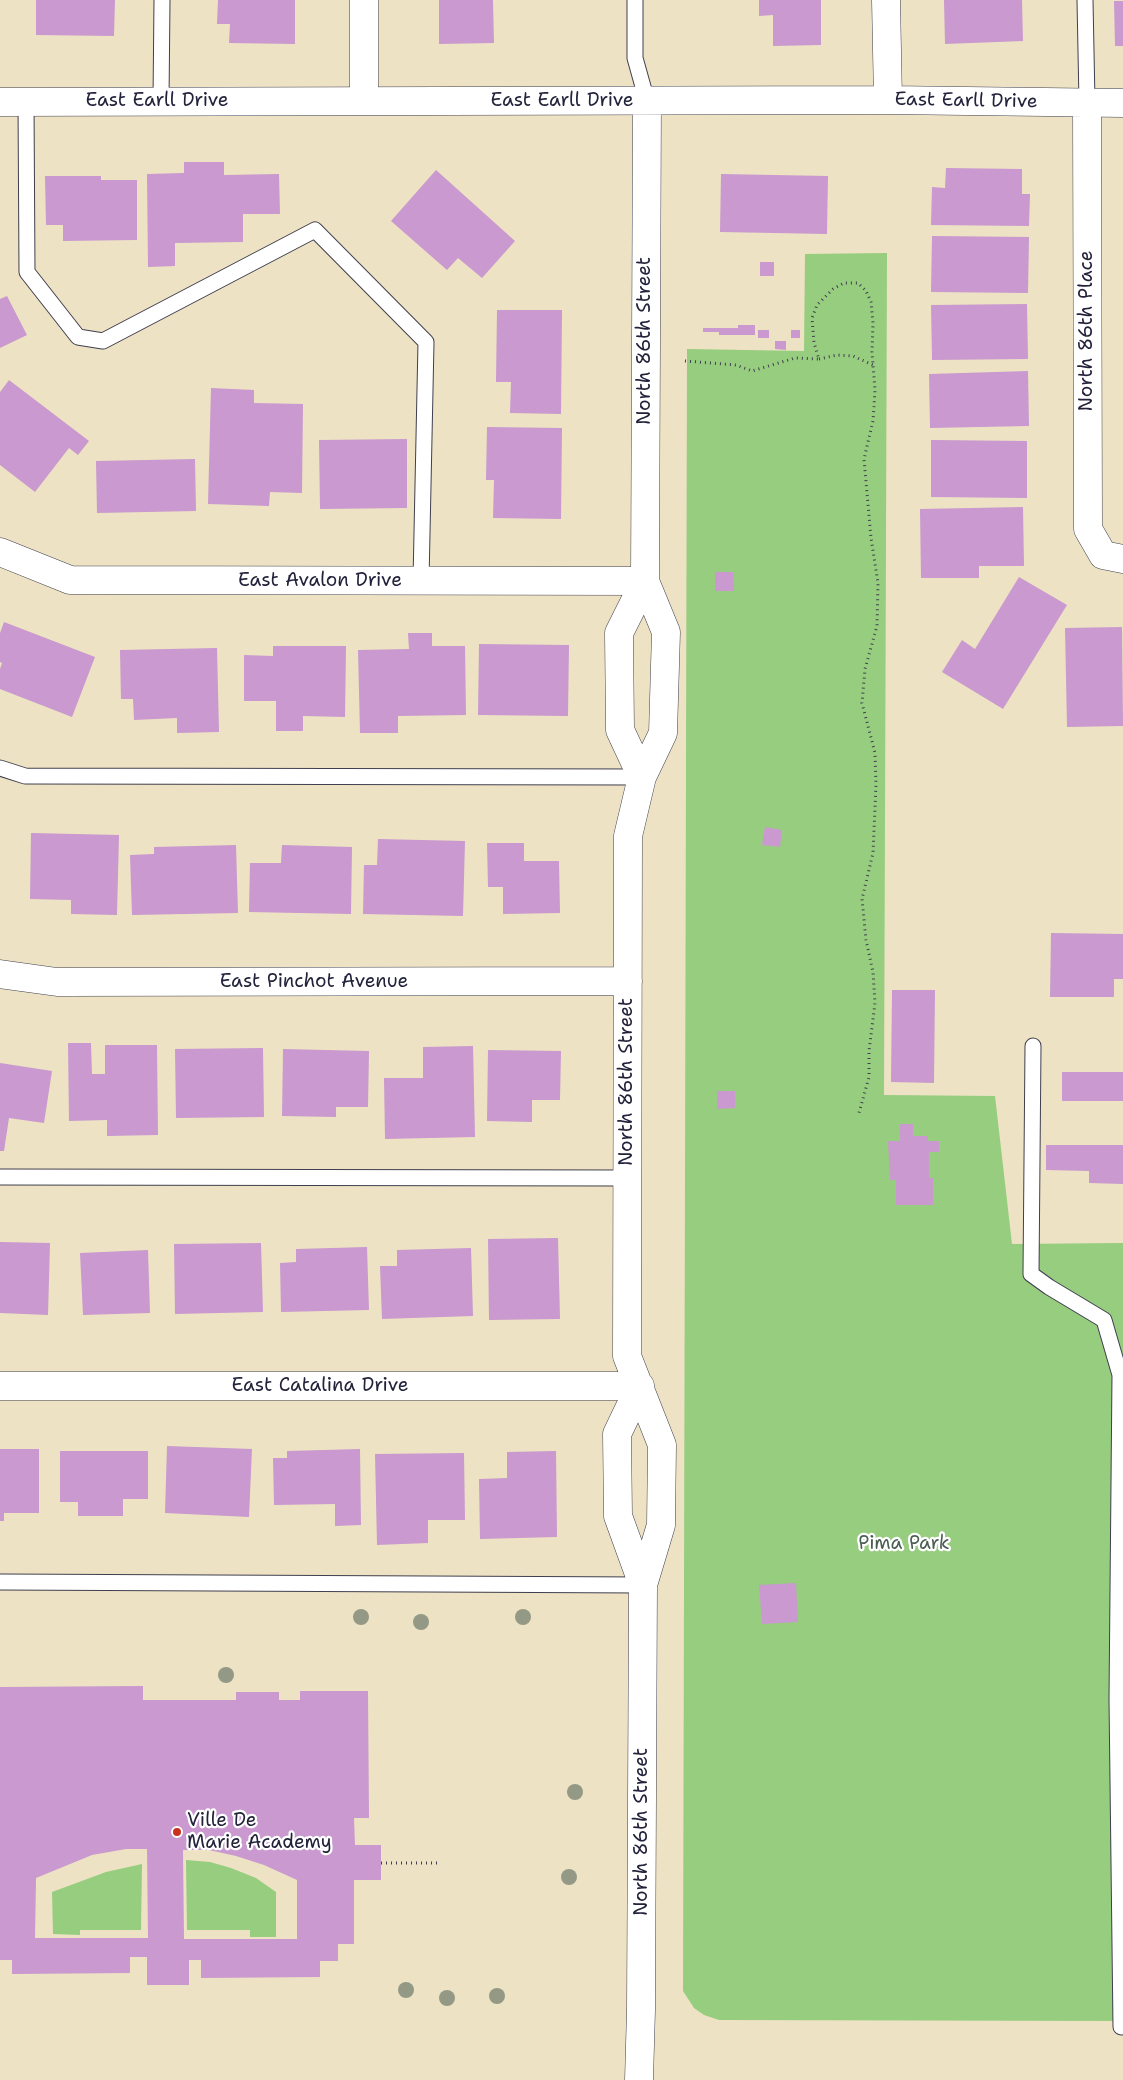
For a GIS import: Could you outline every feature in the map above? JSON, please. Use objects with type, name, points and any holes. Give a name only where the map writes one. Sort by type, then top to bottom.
[{"type":"street","points":[[364,0],[364,100]]},
{"type":"street","points":[[886,0],[888,100]]},
{"type":"street","name":"East Earll Drive","points":[[13,102],[364,100],[1123,102]]},
{"type":"street","name":"North 86th Street","points":[[639,2080],[643,1585],[661,1525],[662,1445],[627,1356],[628,836],[642,777],[663,733],[666,632],[645,581],[647,101]]},
{"type":"street","name":"North 86th Place","points":[[1087,102],[1088,529],[1113,557]]},
{"type":"street","name":"East Avalon Drive","points":[[0,552],[70,580],[645,581]]},
{"type":"street","name":"North 86th Street","points":[[642,777],[620,730],[619,633],[645,581]]},
{"type":"street","name":"East Pinchot Avenue","points":[[0,974],[57,982],[628,981]]},
{"type":"street","name":"East Catalina Drive","points":[[0,1386],[640,1386]]},
{"type":"street","name":"North 86th Street","points":[[640,1386],[617,1434],[618,1516],[643,1585]]},
{"type":"lane","points":[[160,101],[162,0]]},
{"type":"lane","points":[[635,0],[635,58],[647,101]]},
{"type":"lane","points":[[1085,0],[1087,102]]},
{"type":"lane","points":[[13,102],[27,272],[78,337],[103,341],[315,230],[426,342],[421,581]]},
{"type":"lane","points":[[0,768],[25,776],[642,777]]},
{"type":"lane","points":[[1032,1046],[1031,1274],[1104,1320],[1120,1375],[1117,1708],[1121,2027]]},
{"type":"lane","points":[[0,1177],[627,1178]]},
{"type":"lane","points":[[0,1582],[643,1585]]},
{"type":"path","points":[[819,359],[814,343],[812,318],[817,305],[833,289],[844,283],[858,283],[866,291],[871,302],[873,323],[872,352],[875,390],[873,422],[864,459],[871,538],[878,583],[877,626],[865,669],[862,702],[875,753],[876,785],[873,853],[862,899],[866,940],[873,972],[875,1003],[869,1051],[869,1076],[859,1113]]},
{"type":"path","points":[[684,361],[736,365],[752,371],[795,358],[819,359],[837,355],[853,356],[873,365]]},
{"type":"path","points":[[381,1863],[441,1863]]},
{"type":"green space","name":"Pima Park","points":[[887,253],[884,1095],[995,1096],[1012,1244],[1123,1243],[1123,2021],[719,2020],[704,2015],[694,2008],[683,1991],[687,349],[804,351],[805,254]]},
{"type":"green space","points":[[186,1860],[210,1862],[231,1868],[256,1878],[276,1892],[276,1937],[250,1937],[250,1930],[187,1930]]},
{"type":"green space","points":[[142,1864],[141,1930],[80,1930],[80,1935],[53,1934],[52,1892],[106,1872]]},
{"type":"building","points":[[36,0],[115,0],[114,36],[36,35]]},
{"type":"building","points":[[218,0],[295,0],[295,44],[229,43],[230,24],[217,24]]},
{"type":"building","points":[[439,0],[493,0],[494,43],[439,44]]},
{"type":"building","points":[[759,0],[821,0],[821,45],[773,46],[773,15],[759,16]]},
{"type":"building","points":[[944,0],[1022,0],[1023,41],[945,44]]},
{"type":"building","points":[[1114,1],[1123,1],[1123,46],[1115,46]]},
{"type":"building","points":[[184,162],[224,162],[224,175],[279,174],[280,214],[243,214],[243,242],[175,243],[175,266],[148,267],[147,174],[184,173]]},
{"type":"building","points":[[946,168],[1022,169],[1022,194],[1030,194],[1029,226],[931,225],[932,187],[945,188]]},
{"type":"building","points":[[436,170],[515,241],[482,278],[458,258],[447,270],[391,221]]},
{"type":"building","points":[[721,174],[828,176],[827,234],[720,232]]},
{"type":"building","points":[[45,176],[101,176],[101,180],[137,180],[137,240],[63,241],[63,225],[46,225]]},
{"type":"building","points":[[932,236],[1029,237],[1028,293],[931,292]]},
{"type":"building","points":[[760,262],[774,262],[774,276],[760,276]]},
{"type":"building","points":[[7,296],[27,335],[0,348],[0,299]]},
{"type":"building","points":[[1027,304],[1028,359],[932,360],[931,305]]},
{"type":"building","points":[[497,310],[562,310],[561,414],[510,413],[511,382],[496,382]]},
{"type":"building","points":[[738,325],[755,325],[755,335],[719,335],[719,332],[703,332],[703,328],[738,328]]},
{"type":"building","points":[[758,330],[769,330],[769,338],[758,338]]},
{"type":"building","points":[[791,330],[800,330],[800,338],[791,338]]},
{"type":"building","points":[[775,341],[786,341],[786,350],[775,349]]},
{"type":"building","points":[[1028,371],[1029,426],[930,428],[929,374]]},
{"type":"building","points":[[9,380],[89,441],[78,455],[69,448],[35,492],[0,465],[0,392]]},
{"type":"building","points":[[211,388],[254,390],[254,403],[303,404],[302,493],[270,492],[269,506],[208,504]]},
{"type":"building","points":[[487,427],[562,428],[561,519],[493,518],[494,480],[486,480]]},
{"type":"building","points":[[407,439],[407,508],[320,509],[319,440]]},
{"type":"building","points":[[931,440],[1027,441],[1027,498],[931,497]]},
{"type":"building","points":[[195,459],[196,511],[97,513],[96,461]]},
{"type":"building","points":[[1023,507],[1024,566],[979,566],[979,578],[921,578],[920,509]]},
{"type":"building","points":[[715,572],[733,572],[734,591],[715,591]]},
{"type":"building","points":[[1019,577],[1067,605],[1003,709],[942,672],[962,640],[975,649]]},
{"type":"building","points":[[4,622],[95,657],[72,717],[0,689],[0,669],[2,663],[0,662],[0,633]]},
{"type":"building","points":[[1122,627],[1123,726],[1067,727],[1065,628]]},
{"type":"building","points":[[408,633],[432,633],[432,646],[465,646],[466,715],[398,716],[398,733],[360,733],[358,650],[409,649]]},
{"type":"building","points":[[479,644],[569,645],[568,716],[478,715]]},
{"type":"building","points":[[273,646],[346,646],[345,717],[303,716],[303,731],[276,731],[276,701],[244,701],[244,655],[273,656]]},
{"type":"building","points":[[217,648],[219,732],[177,733],[177,718],[134,720],[133,699],[121,699],[120,650]]},
{"type":"building","points":[[765,827],[782,830],[780,847],[762,845]]},
{"type":"building","points":[[31,833],[119,835],[117,915],[71,914],[71,900],[30,899]]},
{"type":"building","points":[[378,839],[465,841],[463,916],[363,914],[364,865],[377,865]]},
{"type":"building","points":[[487,843],[524,843],[524,861],[559,861],[560,913],[503,914],[503,887],[488,887]]},
{"type":"building","points":[[236,845],[238,913],[132,915],[130,855],[154,854],[154,847]]},
{"type":"building","points":[[282,845],[352,847],[351,914],[249,912],[250,863],[281,863]]},
{"type":"building","points":[[1051,933],[1123,934],[1123,979],[1114,979],[1114,997],[1050,997]]},
{"type":"building","points":[[892,990],[935,990],[934,1083],[891,1082]]},
{"type":"building","points":[[68,1043],[91,1043],[92,1074],[105,1074],[105,1045],[157,1045],[158,1135],[107,1136],[107,1120],[69,1121]]},
{"type":"building","points":[[473,1046],[475,1137],[385,1139],[384,1078],[423,1078],[423,1047]]},
{"type":"building","points":[[263,1048],[264,1117],[176,1118],[175,1049]]},
{"type":"building","points":[[283,1049],[369,1051],[368,1107],[336,1107],[336,1117],[282,1116]]},
{"type":"building","points":[[488,1050],[561,1051],[560,1100],[532,1100],[532,1122],[487,1121]]},
{"type":"building","points":[[0,1063],[52,1071],[44,1123],[9,1118],[4,1151],[0,1151]]},
{"type":"building","points":[[1062,1072],[1123,1072],[1123,1101],[1062,1101]]},
{"type":"building","points":[[717,1091],[735,1091],[735,1108],[717,1109]]},
{"type":"building","points":[[900,1124],[913,1124],[913,1136],[928,1136],[928,1141],[939,1141],[939,1152],[929,1152],[929,1178],[933,1178],[933,1205],[896,1205],[896,1180],[890,1180],[888,1141],[900,1141]]},
{"type":"building","points":[[1046,1145],[1123,1145],[1123,1184],[1089,1183],[1089,1171],[1046,1170]]},
{"type":"building","points":[[558,1238],[560,1319],[489,1320],[488,1239]]},
{"type":"building","points":[[0,1242],[50,1243],[48,1315],[0,1313]]},
{"type":"building","points":[[261,1243],[263,1312],[175,1314],[174,1244]]},
{"type":"building","points":[[367,1247],[369,1310],[281,1312],[280,1263],[296,1262],[296,1249]]},
{"type":"building","points":[[471,1248],[473,1316],[382,1319],[380,1266],[397,1266],[397,1250]]},
{"type":"building","points":[[148,1250],[150,1313],[83,1315],[80,1253]]},
{"type":"building","points":[[167,1446],[252,1449],[249,1517],[165,1513]]},
{"type":"building","points":[[0,1449],[39,1449],[39,1513],[4,1513],[4,1521],[0,1521]]},
{"type":"building","points":[[360,1449],[361,1525],[335,1526],[335,1504],[274,1505],[273,1458],[287,1458],[287,1451]]},
{"type":"building","points":[[60,1451],[148,1451],[148,1499],[123,1499],[123,1516],[78,1516],[78,1502],[60,1502]]},
{"type":"building","points":[[556,1451],[557,1537],[480,1539],[479,1479],[507,1478],[507,1452]]},
{"type":"building","points":[[464,1453],[465,1520],[428,1520],[428,1543],[377,1545],[375,1454]]},
{"type":"building","points":[[796,1583],[798,1622],[762,1624],[759,1585]]},
{"type":"building","name":"Ville De Marie Academy","points":[[143,1686],[143,1700],[236,1700],[236,1692],[279,1692],[279,1700],[300,1700],[300,1691],[368,1691],[369,1818],[354,1818],[355,1845],[381,1845],[381,1880],[354,1880],[354,1944],[338,1944],[338,1961],[320,1961],[320,1977],[201,1978],[201,1960],[189,1960],[189,1985],[147,1985],[147,1957],[130,1957],[130,1973],[12,1974],[12,1960],[0,1960],[0,1687]],"holes":[[[126,1849],[147,1849],[148,1938],[35,1938],[36,1878],[92,1855]],[[183,1850],[209,1850],[236,1856],[264,1865],[297,1880],[297,1939],[184,1939]]]},
{"type":"place","name":"Ville De Marie Academy","points":[[177,1832]]}]
